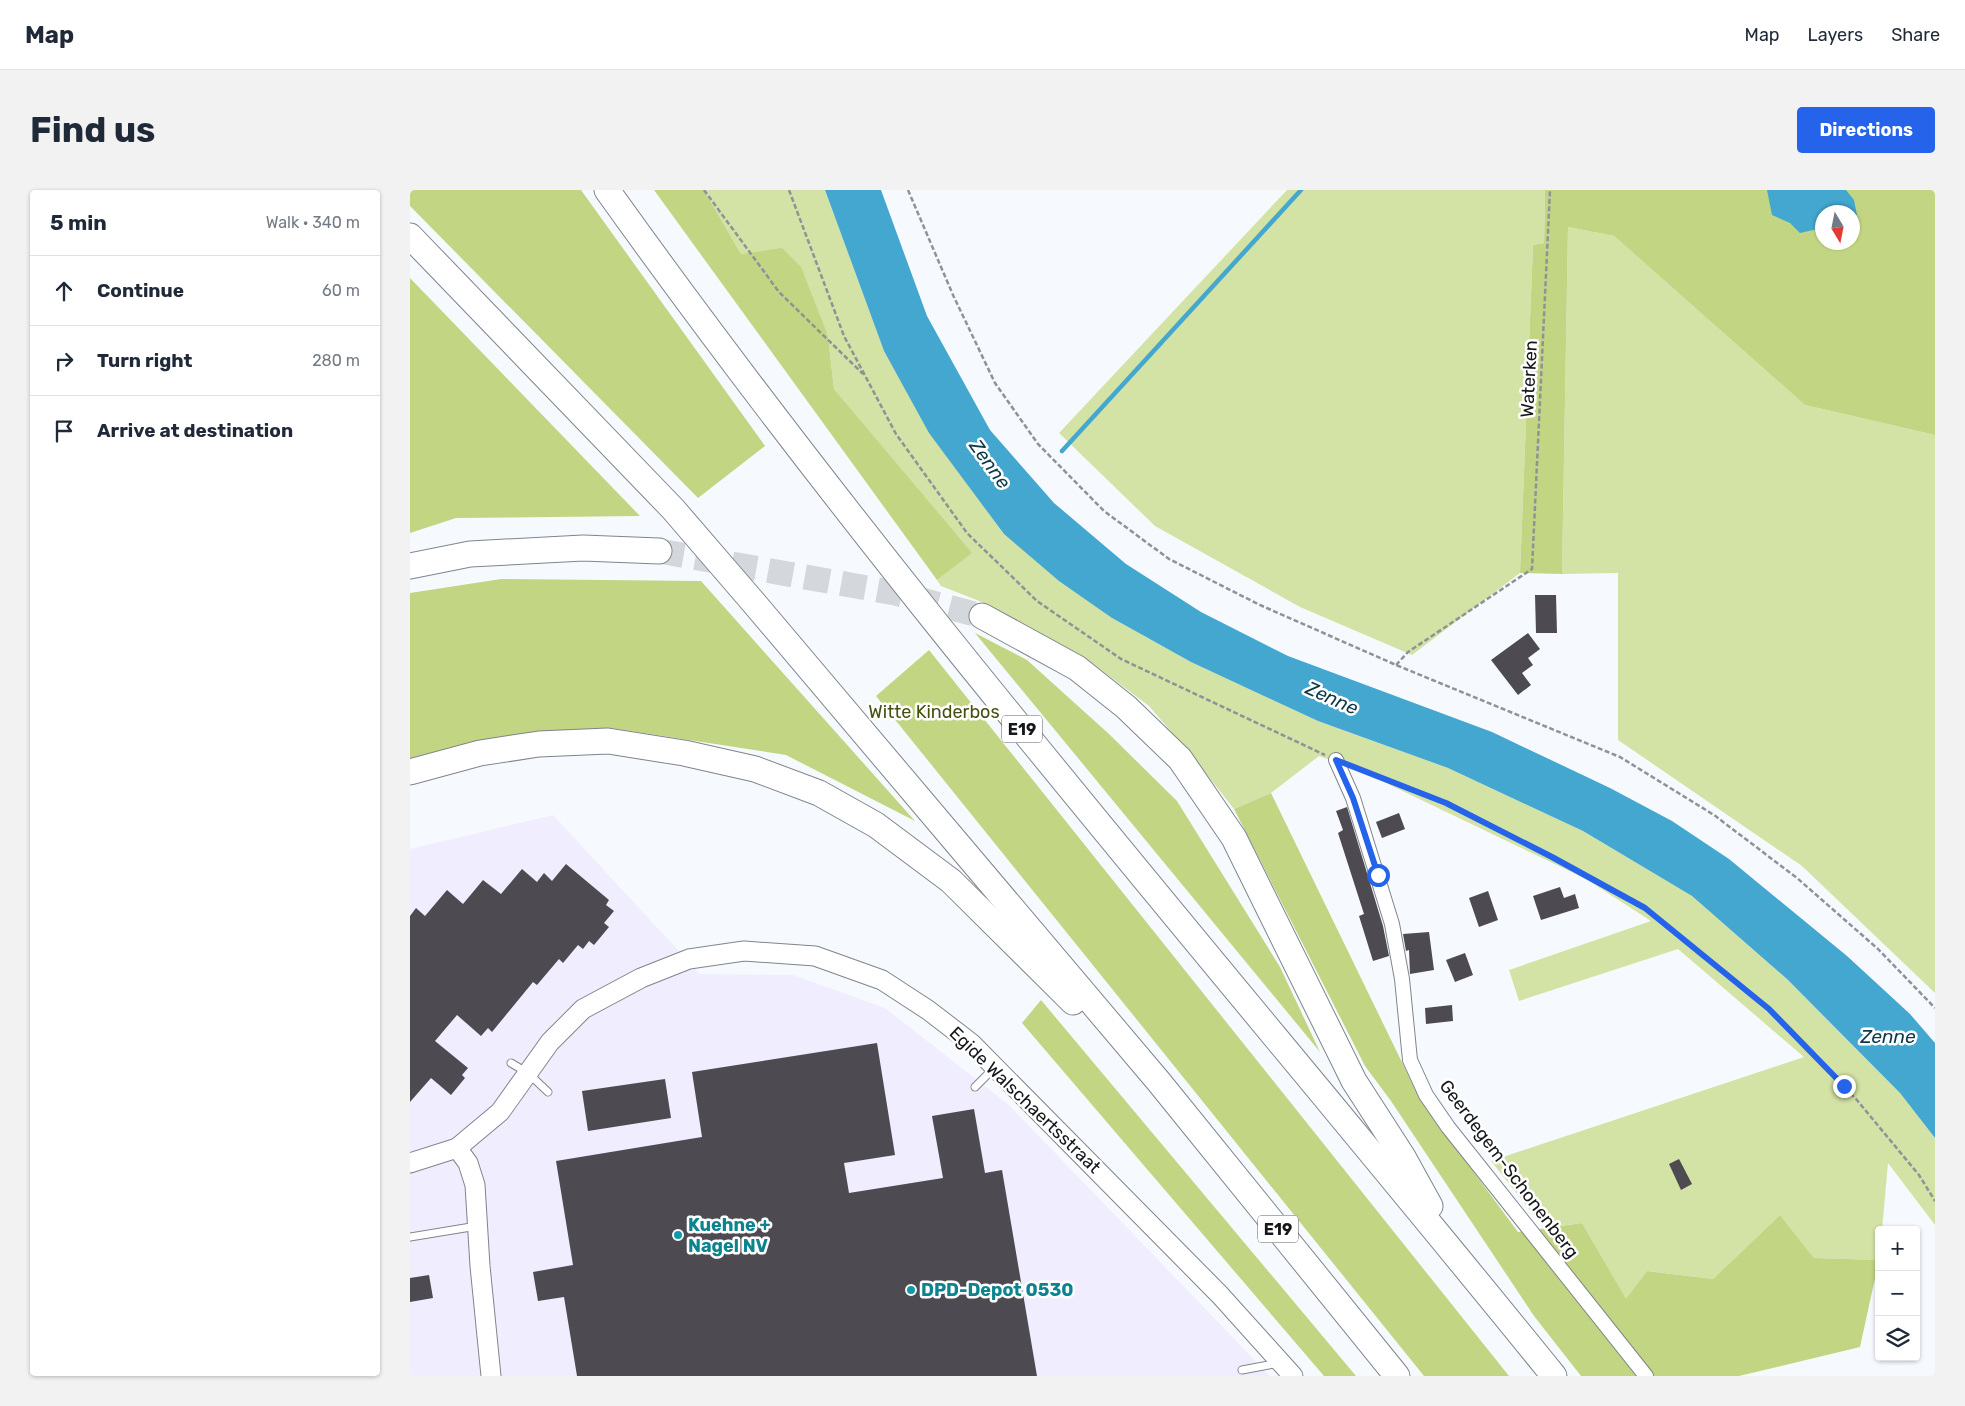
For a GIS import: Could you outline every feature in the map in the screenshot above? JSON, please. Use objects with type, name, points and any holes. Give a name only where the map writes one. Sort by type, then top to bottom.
[{"type":"highway","name":"E19","points":[[607,190],[750,384],[963,656],[1554,1376]]},
{"type":"highway","name":"E19","points":[[410,236],[673,509],[761,610],[1159,1082],[1397,1376]]},
{"type":"highway","points":[[410,566],[470,554],[583,548],[659,551]]},
{"type":"highway","points":[[982,616],[1077,668],[1126,707],[1180,759],[1234,838],[1354,1081],[1403,1157],[1456,1255]]},
{"type":"highway","points":[[410,772],[480,753],[539,744],[608,741],[684,753],[754,770],[818,793],[876,825],[951,880],[1051,981],[1159,1082]]},
{"type":"main road","name":"Egide Walschaertsstraat","points":[[457,1148],[500,1112],[550,1042],[583,1009],[641,978],[689,959],[744,951],[814,956],[882,980],[928,1010],[971,1043],[1220,1295],[1287,1369]]},
{"type":"main road","points":[[410,1163],[457,1148],[468,1163],[475,1184],[480,1266],[491,1376]]},
{"type":"street","name":"Geerdegem-Schonenberg","points":[[1336,760],[1356,807],[1392,924],[1402,979],[1410,1060],[1426,1094],[1448,1127],[1646,1376]]},
{"type":"lane","points":[[511,1064],[528,1073],[548,1092]]},
{"type":"lane","points":[[974,1087],[995,1067]]},
{"type":"lane","points":[[410,1237],[478,1226]]},
{"type":"lane","points":[[1242,1370],[1287,1369]]},
{"type":"path","points":[[704,190],[779,292],[865,377]]},
{"type":"path","points":[[789,190],[844,336],[896,434],[967,533],[1037,601],[1121,659],[1336,760],[1446,803],[1552,857],[1645,908],[1769,1009],[1856,1099],[1919,1175],[1935,1201]]},
{"type":"path","points":[[908,190],[953,295],[995,383],[1038,444],[1104,510],[1169,559],[1260,605],[1396,665],[1620,757],[1714,815],[1797,878],[1878,949],[1935,1008]]},
{"type":"path","name":"Waterken","points":[[1396,665],[1408,652],[1532,569],[1550,190]]},
{"type":"shaded area","points":[[553,815],[700,974],[793,975],[885,1008],[1009,1105],[1270,1376],[410,1376],[410,849]]},
{"type":"green space","points":[[410,190],[581,190],[765,446],[698,498],[410,206]]},
{"type":"green space","points":[[654,190],[704,190],[741,254],[782,248],[801,267],[828,336],[834,389],[972,553],[937,580]]},
{"type":"green space","points":[[704,190],[825,190],[884,351],[930,433],[1004,534],[1112,618],[1191,662],[1318,721],[1448,768],[1583,831],[1692,896],[1787,979],[1900,1093],[1935,1138],[1935,1225],[1888,1163],[1882,1226],[1875,1226],[1875,1260],[1814,1258],[1780,1215],[1713,1279],[1647,1271],[1626,1300],[1582,1223],[1544,1228],[1491,1161],[1804,1057],[1678,949],[1519,1001],[1509,970],[1651,921],[1586,879],[1361,771],[1319,756],[1271,793],[1234,809],[1149,706],[1084,657],[986,607],[987,604],[941,586],[937,580],[971,553],[834,389],[828,335],[782,249],[741,254]]},
{"type":"green space","points":[[1287,190],[1545,190],[1544,243],[1533,245],[1520,573],[1412,655],[1300,607],[1155,526],[1059,433]]},
{"type":"green space","points":[[1545,190],[1935,190],[1935,435],[1805,405],[1614,236],[1568,227],[1562,574],[1520,573],[1533,245],[1544,243]]},
{"type":"green space","points":[[1568,227],[1614,236],[1805,405],[1935,435],[1935,993],[1802,866],[1618,740],[1618,573],[1562,574]]},
{"type":"green space","points":[[410,278],[640,516],[456,518],[410,533]]},
{"type":"green space","points":[[501,579],[701,581],[915,821],[786,755],[611,728],[439,751],[410,762],[410,593]]},
{"type":"green space","points":[[975,633],[1027,660],[1109,734],[1177,801],[1280,967],[1320,1052]]},
{"type":"green space","name":"Witte Kinderbos","points":[[929,650],[1509,1376],[1424,1376],[876,696]]},
{"type":"green space","points":[[1271,793],[1413,1085],[1430,1113],[1518,1232],[1582,1223],[1626,1299],[1647,1271],[1713,1279],[1780,1215],[1814,1258],[1875,1260],[1875,1278],[1860,1347],[1739,1376],[1581,1376],[1534,1316],[1391,1101],[1365,1066],[1234,809]]},
{"type":"green space","points":[[1041,1000],[1356,1376],[1324,1376],[1022,1023]]},
{"type":"water","name":"Zenne","points":[[825,190],[881,190],[927,316],[990,430],[1054,503],[1126,564],[1201,612],[1288,656],[1492,732],[1610,788],[1672,821],[1729,859],[1847,956],[1910,1014],[1935,1043],[1935,1138],[1900,1093],[1787,979],[1692,896],[1583,831],[1448,768],[1318,721],[1191,662],[1112,618],[1059,581],[1004,534],[929,433],[884,351]]},
{"type":"water","points":[[1767,190],[1846,190],[1854,200],[1855,205],[1815,205],[1815,230],[1800,233],[1790,223],[1772,215]]},
{"type":"building","points":[[1535,595],[1556,595],[1557,633],[1536,633]]},
{"type":"building","points":[[1528,633],[1540,649],[1528,658],[1533,665],[1522,673],[1531,685],[1518,695],[1491,660]]},
{"type":"building","points":[[1347,807],[1383,926],[1389,956],[1373,961],[1359,916],[1364,914],[1338,833],[1343,830],[1336,811]]},
{"type":"building","points":[[1399,813],[1405,829],[1382,838],[1376,822]]},
{"type":"building","points":[[566,864],[609,900],[606,905],[614,911],[604,923],[609,927],[594,945],[589,941],[583,949],[578,945],[563,963],[559,959],[537,985],[533,982],[492,1032],[488,1028],[481,1036],[457,1015],[435,1041],[468,1068],[462,1075],[465,1078],[451,1095],[431,1078],[410,1102],[410,916],[416,908],[425,916],[447,890],[463,904],[483,880],[501,894],[522,869],[537,882],[544,873],[552,881]]},
{"type":"building","points":[[1560,887],[1564,898],[1575,894],[1579,908],[1541,920],[1533,896]]},
{"type":"building","points":[[1488,891],[1498,920],[1479,927],[1469,898]]},
{"type":"building","points":[[1429,932],[1434,970],[1410,974],[1409,950],[1406,951],[1403,934]]},
{"type":"building","points":[[1465,953],[1473,975],[1455,982],[1446,960]]},
{"type":"building","points":[[1452,1005],[1453,1021],[1426,1024],[1425,1008]]},
{"type":"building","points":[[877,1043],[895,1155],[844,1163],[849,1193],[943,1178],[932,1116],[974,1109],[985,1173],[1002,1170],[1037,1376],[577,1376],[564,1297],[538,1301],[533,1272],[573,1265],[556,1161],[702,1137],[692,1072]]},
{"type":"building","points":[[665,1079],[671,1118],[588,1131],[582,1091]]},
{"type":"building","points":[[1679,1159],[1692,1184],[1681,1190],[1669,1164]]},
{"type":"building","points":[[429,1275],[433,1298],[410,1302],[410,1278]]},
{"type":"waterway","points":[[1062,451],[1301,190]]},
{"type":"tunnel","points":[[659,551],[895,593],[982,616]]},
{"type":"place","name":"Kuehne + Nagel NV","points":[[678,1235]]},
{"type":"place","name":"DPD-Depot 0530","points":[[911,1290]]},
{"type":"route","points":[[1378,875],[1353,798],[1336,760],[1446,803],[1552,857],[1645,908],[1769,1009],[1844,1086]]}]
